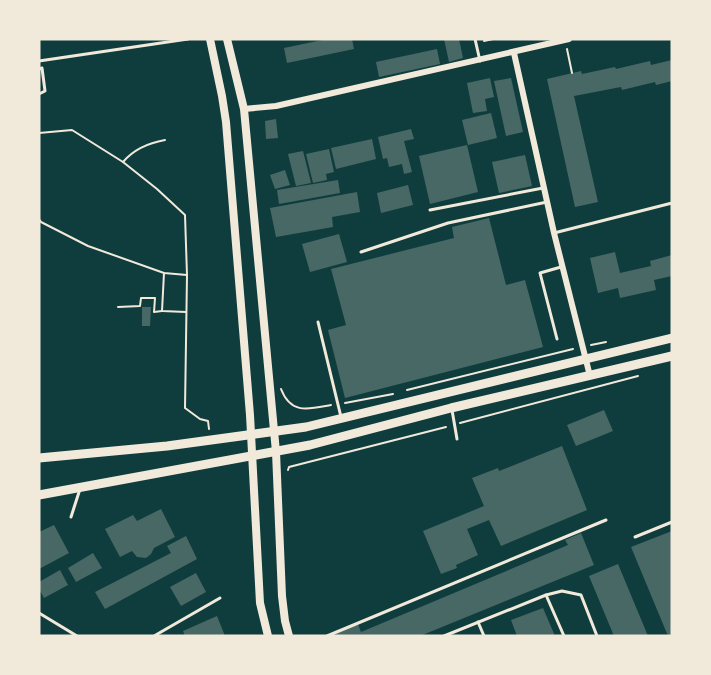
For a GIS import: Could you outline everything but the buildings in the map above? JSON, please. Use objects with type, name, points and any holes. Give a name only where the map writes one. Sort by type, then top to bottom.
[{"type":"main road","points":[[39,458],[167,446],[251,435],[342,419],[672,338]]},
{"type":"main road","points":[[39,495],[276,452],[672,356]]},
{"type":"street","points":[[210,39],[226,122],[253,457],[260,603],[268,636]]},
{"type":"street","points":[[227,39],[237,73],[244,110],[276,452],[282,596],[289,636]]},
{"type":"street","points":[[244,110],[276,106],[480,61],[567,39]]},
{"type":"street","points":[[514,53],[554,233],[591,376]]},
{"type":"lane","points":[[39,61],[188,39]]},
{"type":"lane","points":[[475,39],[480,61]]},
{"type":"lane","points":[[39,69],[42,68],[45,91],[39,94]]},
{"type":"lane","points":[[430,210],[544,188]]},
{"type":"lane","points":[[361,252],[448,223],[548,202]]},
{"type":"lane","points":[[554,233],[672,203]]},
{"type":"lane","points":[[557,339],[540,273],[563,267]]},
{"type":"lane","points":[[318,322],[342,419]]},
{"type":"lane","points":[[451,408],[457,439]]},
{"type":"lane","points":[[71,517],[81,487]]},
{"type":"lane","points":[[327,636],[606,520]]},
{"type":"lane","points":[[635,537],[672,522]]},
{"type":"lane","points":[[444,636],[546,595],[562,591],[581,594],[597,636]]},
{"type":"lane","points":[[546,595],[564,636]]},
{"type":"lane","points":[[154,636],[220,598]]},
{"type":"lane","points":[[39,613],[77,636]]},
{"type":"lane","points":[[478,622],[484,636]]},
{"type":"path","points":[[567,39],[572,73]]},
{"type":"path","points":[[39,133],[72,130],[123,162],[157,189],[184,215],[187,275],[185,408],[200,419],[208,421],[210,433]]},
{"type":"path","points":[[123,162],[129,155],[148,143],[165,140]]},
{"type":"path","points":[[39,219],[88,246],[164,273],[187,275]]},
{"type":"path","points":[[162,311],[164,273]]},
{"type":"path","points":[[118,307],[140,306],[141,298],[155,298],[154,312],[186,312]]},
{"type":"path","points":[[403,391],[616,340]]},
{"type":"path","points":[[286,474],[289,467],[638,376]]},
{"type":"path","points":[[303,410],[392,394]]}]
